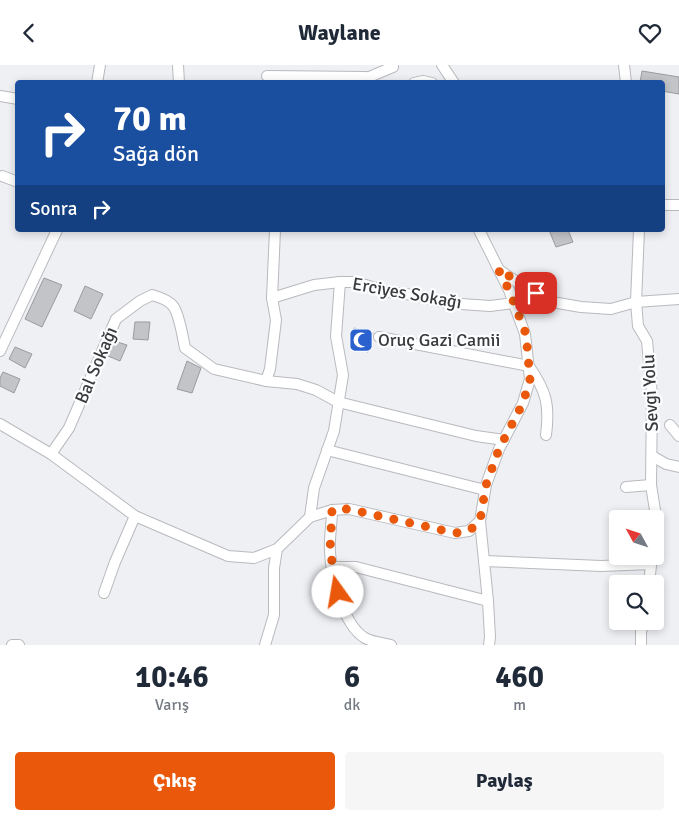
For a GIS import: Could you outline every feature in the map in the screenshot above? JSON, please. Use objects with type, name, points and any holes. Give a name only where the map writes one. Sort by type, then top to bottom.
[{"type":"street","points":[[98,80],[100,65]]},
{"type":"street","points":[[178,65],[179,80]]},
{"type":"street","points":[[442,65],[452,80]]},
{"type":"street","points":[[624,65],[626,80]]},
{"type":"street","points":[[266,74],[363,80],[393,67]]},
{"type":"street","points":[[0,96],[15,98]]},
{"type":"street","points":[[2,176],[15,181]]},
{"type":"street","points":[[665,205],[679,205]]},
{"type":"street","points":[[0,351],[56,232]]},
{"type":"street","points":[[275,232],[272,298],[276,320],[270,369],[266,381],[297,384],[316,390],[338,402],[476,437],[504,440]]},
{"type":"street","points":[[480,232],[514,303],[526,334],[530,379],[523,403],[499,449],[485,490],[480,521],[488,601],[489,645]]},
{"type":"street","name":"Sevgi Yolu","points":[[639,232],[636,302],[638,326],[647,341],[652,395],[651,485],[655,510]]},
{"type":"street","points":[[498,269],[552,302],[581,307],[611,309],[636,302],[679,299]]},
{"type":"street","points":[[310,517],[314,488],[334,431],[342,375],[336,336],[340,282]]},
{"type":"street","name":"Erciyes Sokağı","points":[[272,298],[314,285],[356,282],[388,292],[414,295],[447,303],[490,306],[514,303]]},
{"type":"street","name":"Bal Sokağı","points":[[51,454],[69,428],[116,319],[140,301],[152,295],[162,298],[173,305],[185,348],[214,369],[266,381]]},
{"type":"street","points":[[379,337],[529,366],[542,385],[548,408],[546,435]]},
{"type":"street","points":[[0,424],[51,454],[135,516],[228,556],[254,559],[277,549],[310,517],[332,510],[348,509],[455,533],[469,531],[480,521]]},
{"type":"street","points":[[670,425],[679,436]]},
{"type":"street","points":[[327,450],[485,490]]},
{"type":"street","points":[[652,456],[679,467]]},
{"type":"street","points":[[626,487],[651,485]]},
{"type":"street","points":[[332,510],[330,551],[332,567],[344,608],[353,628],[366,639],[391,645]]},
{"type":"street","points":[[104,593],[135,516]]},
{"type":"street","points":[[265,645],[274,615],[274,568],[277,549]]},
{"type":"street","points":[[484,561],[609,564]]},
{"type":"street","points":[[332,567],[356,567],[488,601]]},
{"type":"street","points":[[636,645],[641,632]]},
{"type":"street","points":[[641,632],[641,645]]},
{"type":"street","points":[[12,645],[19,645]]},
{"type":"building","points":[[642,71],[679,77],[679,94],[665,92],[665,80],[640,80]]},
{"type":"building","points":[[550,232],[569,232],[573,242],[556,247]]},
{"type":"building","points":[[44,278],[62,285],[42,327],[25,319]]},
{"type":"building","points":[[85,286],[103,294],[91,319],[74,311]]},
{"type":"building","points":[[135,322],[150,322],[148,340],[133,339]]},
{"type":"building","name":"Oruç Gazi Camii","points":[[354,328],[373,333],[368,352],[350,347]]},
{"type":"building","points":[[114,341],[127,345],[120,361],[108,356]]},
{"type":"building","points":[[15,347],[32,354],[25,368],[9,359]]},
{"type":"building","points":[[187,361],[201,368],[192,393],[177,389]]},
{"type":"building","points":[[3,372],[20,379],[14,393],[0,386],[0,378]]},
{"type":"place","name":"Oruç Gazi Camii","points":[[361,340]]},
{"type":"route","points":[[338,592],[330,551],[332,510],[348,509],[455,533],[469,531],[480,521],[486,485],[499,449],[523,403],[530,379],[526,334],[509,290],[498,269],[536,293]]}]
